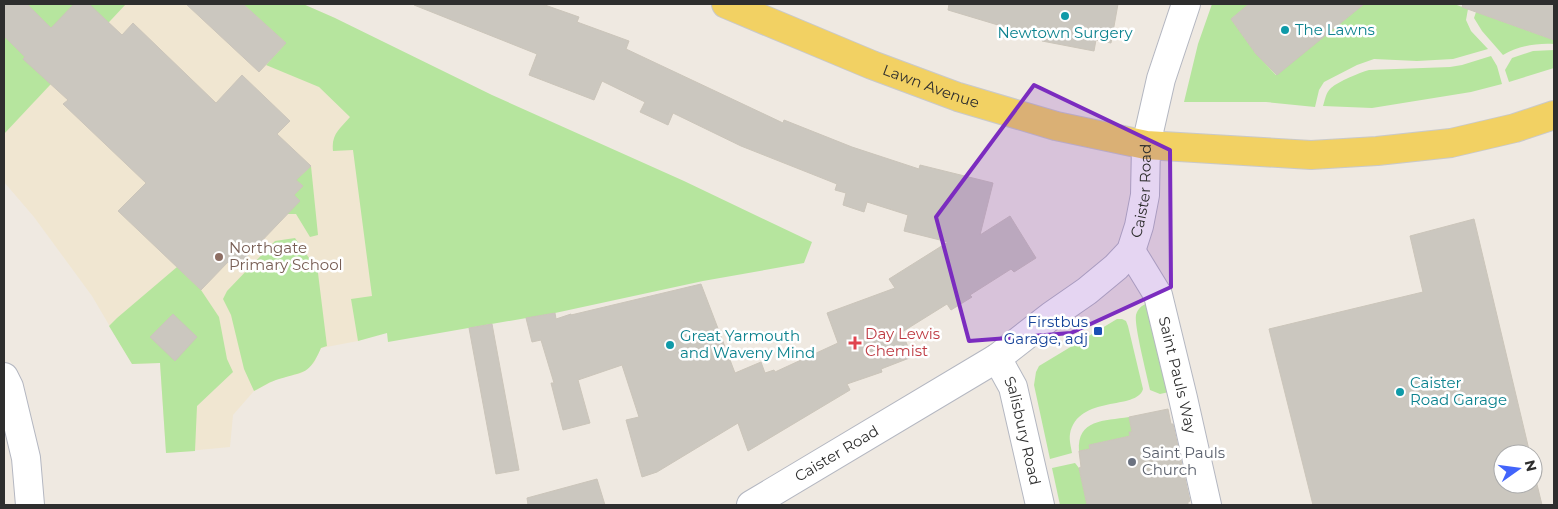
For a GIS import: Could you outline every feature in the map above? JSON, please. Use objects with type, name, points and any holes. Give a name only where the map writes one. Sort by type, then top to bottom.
[{"type":"main road","name":"Lawn Avenue","points":[[726,4],[872,65],[958,98],[1056,126],[1146,145]]},
{"type":"main road","name":"Caister Road","points":[[1146,145],[1311,155],[1377,151],[1452,143],[1515,128],[1540,118],[1554,115]]},
{"type":"street","points":[[1146,145],[1161,79],[1186,4]]},
{"type":"street","name":"Caister Road","points":[[751,505],[997,358],[1116,267],[1131,251],[1139,226],[1145,195],[1146,145]]},
{"type":"street","name":"Saint Pauls Way","points":[[1131,251],[1158,296],[1184,398],[1207,505]]},
{"type":"street","name":"Salisbury Road","points":[[997,358],[1013,387],[1040,505]]},
{"type":"street","points":[[4,377],[9,387],[26,458],[30,505]]},
{"type":"highlighted area","points":[[1034,85],[1170,150],[1171,287],[1071,333],[969,341],[936,217]]},
{"type":"shaded area","name":"Northgate Primary School","points":[[4,4],[303,4],[335,18],[387,332],[358,341],[321,348],[314,363],[302,373],[277,379],[254,391],[233,415],[230,447],[166,453],[160,363],[132,364],[92,296],[34,217],[4,182]]},
{"type":"green space","points":[[4,4],[126,4],[4,134]]},
{"type":"green space","points":[[243,4],[303,4],[335,18],[492,95],[684,181],[812,242],[804,263],[703,281],[555,313],[388,342],[387,333],[358,341],[351,299],[372,296],[353,150],[333,151],[333,140],[337,132],[350,117],[319,87],[266,65],[286,43]]},
{"type":"green space","points":[[1212,4],[1249,4],[1231,19],[1256,54],[1276,75],[1364,4],[1454,4],[1468,9],[1466,20],[1471,31],[1488,49],[1453,59],[1417,61],[1374,59],[1357,65],[1324,82],[1319,90],[1315,107],[1266,102],[1184,102],[1198,44]]},
{"type":"green space","points":[[1476,12],[1554,40],[1554,44],[1527,46],[1503,55],[1482,31],[1474,18]]},
{"type":"green space","points":[[1554,50],[1554,68],[1509,82],[1505,70],[1512,58],[1533,51]]},
{"type":"green space","points":[[1491,56],[1497,66],[1502,84],[1471,92],[1372,108],[1323,106],[1331,88],[1344,80],[1369,70],[1450,67]]},
{"type":"green space","points":[[311,166],[318,235],[310,237],[296,214],[287,214],[294,195],[303,186],[296,180]]},
{"type":"green space","points":[[295,238],[309,258],[317,265],[327,346],[321,348],[313,363],[305,371],[273,381],[254,391],[244,369],[231,315],[223,299],[227,291],[275,241]]},
{"type":"green space","points":[[177,267],[201,290],[219,317],[227,359],[233,372],[197,406],[195,451],[166,453],[160,363],[132,364],[109,326]]},
{"type":"green space","points":[[1151,302],[1169,392],[1160,394],[1150,390],[1136,321],[1136,315],[1140,308]]},
{"type":"green space","points":[[1117,319],[1126,321],[1128,326],[1143,389],[1138,396],[1130,400],[1095,408],[1084,413],[1075,421],[1070,434],[1072,453],[1050,459],[1034,385],[1036,372],[1039,366]]},
{"type":"green space","points":[[1129,417],[1132,432],[1129,432],[1130,436],[1089,445],[1090,449],[1079,451],[1082,433],[1087,427],[1102,421]]},
{"type":"green space","points":[[1075,463],[1079,468],[1087,505],[1060,505],[1052,468]]},
{"type":"building","points":[[4,4],[27,4],[51,28],[74,4],[89,4],[122,35],[133,23],[216,103],[242,75],[290,121],[277,134],[311,166],[296,180],[303,186],[294,195],[300,201],[235,269],[228,262],[201,290],[118,211],[146,183],[63,104],[68,100],[23,59],[25,57],[4,36]]},
{"type":"building","points":[[186,4],[243,4],[286,43],[259,72]]},
{"type":"building","points":[[414,4],[542,4],[579,17],[577,22],[629,41],[626,49],[783,123],[784,120],[852,147],[919,169],[920,165],[993,183],[980,235],[1010,216],[1036,258],[1014,272],[1011,269],[970,295],[972,297],[951,310],[947,304],[902,332],[912,357],[881,369],[882,372],[847,384],[850,390],[748,451],[738,423],[657,472],[642,477],[626,420],[639,417],[622,365],[578,380],[590,423],[563,430],[551,383],[554,383],[541,340],[532,342],[526,318],[555,313],[556,319],[701,284],[735,373],[761,362],[765,373],[774,370],[775,372],[838,343],[827,313],[895,288],[889,279],[948,242],[904,231],[908,215],[867,202],[864,212],[843,205],[846,193],[835,190],[837,184],[741,146],[673,113],[668,125],[640,112],[645,102],[602,81],[594,100],[529,75],[537,54]]},
{"type":"building","name":"Newtown Surgery","points":[[949,4],[1118,4],[1111,43],[1096,40],[1094,51],[1042,41],[1043,33],[1008,28],[948,10]]},
{"type":"building","name":"The Lawns","points":[[1249,4],[1364,4],[1277,75],[1256,54],[1231,19]]},
{"type":"building","points":[[1463,4],[1554,4],[1554,40],[1462,7]]},
{"type":"building","name":"Caister Road Garage","points":[[1474,219],[1528,444],[1493,444],[1493,494],[1539,494],[1542,505],[1313,505],[1269,329],[1423,292],[1410,236]]},
{"type":"building","points":[[173,314],[197,337],[175,361],[150,337]]},
{"type":"building","points":[[492,324],[519,470],[496,474],[469,328]]},
{"type":"building","name":"Saint Pauls Church","points":[[1168,409],[1190,501],[1188,505],[1087,505],[1079,468],[1081,467],[1079,451],[1090,449],[1089,445],[1130,436],[1129,432],[1132,432],[1129,417]]},
{"type":"building","points":[[597,479],[605,505],[528,505],[527,498]]},
{"type":"place","name":"Newtown Surgery","points":[[1065,16]]},
{"type":"place","name":"The Lawns","points":[[1285,30]]},
{"type":"place","name":"Northgate Primary School","points":[[219,257]]},
{"type":"place","name":"Firstbus Garage, adj","points":[[1098,331]]},
{"type":"place","name":"Day Lewis Chemist","points":[[855,343]]},
{"type":"place","name":"Great Yarmouth and Waveny Mind","points":[[670,345]]},
{"type":"place","name":"Caister Road Garage","points":[[1400,392]]},
{"type":"place","name":"Saint Pauls Church","points":[[1132,462]]}]
